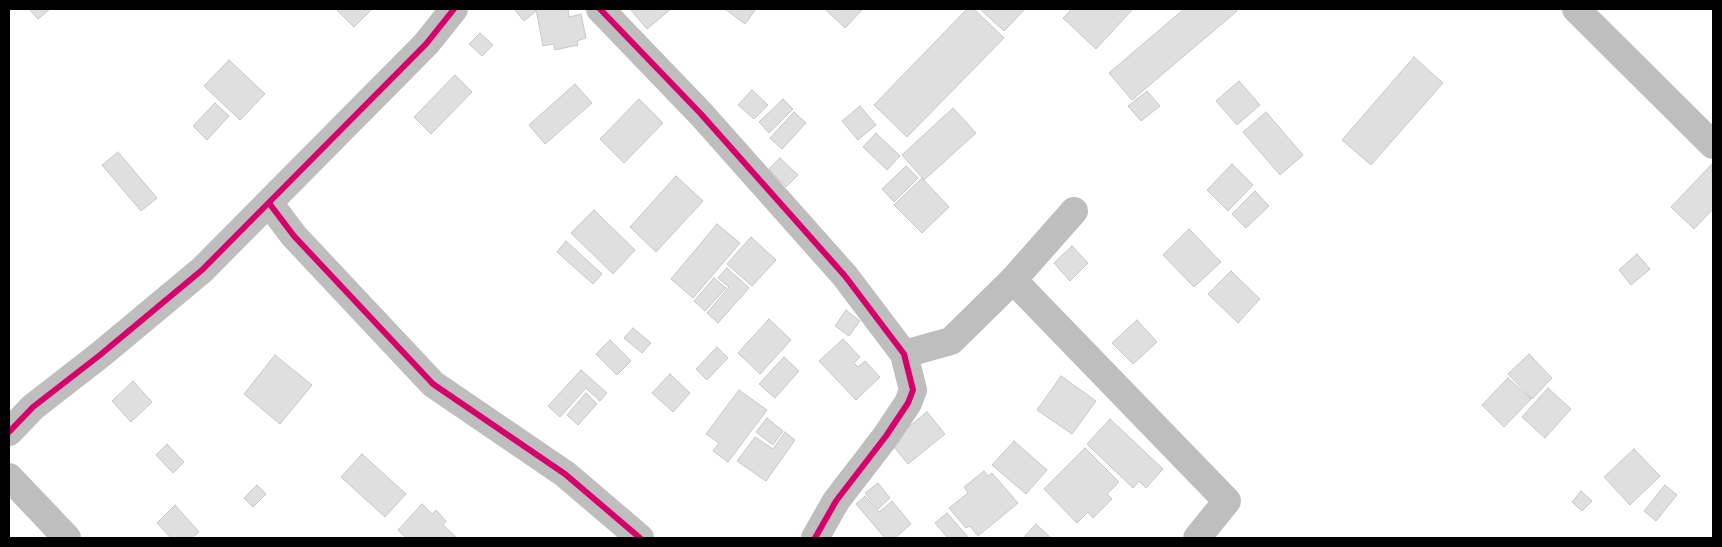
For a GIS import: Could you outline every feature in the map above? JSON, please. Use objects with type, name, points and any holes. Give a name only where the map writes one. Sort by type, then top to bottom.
[{"type":"street","points":[[9,432],[33,407],[100,355],[202,270],[426,44],[454,9]]},
{"type":"street","points":[[600,9],[701,114],[845,276],[904,354],[913,390],[908,403],[886,436],[836,501],[815,538]]},
{"type":"street","points":[[1576,9],[1713,145]]},
{"type":"street","points":[[269,203],[294,236],[433,384],[565,474],[640,538]]},
{"type":"street","points":[[904,354],[951,341],[1013,280],[1074,211]]},
{"type":"street","points":[[1013,280],[1227,501],[1197,538]]},
{"type":"street","points":[[9,477],[68,538]]},
{"type":"building","points":[[29,9],[50,9],[38,19]]},
{"type":"building","points":[[336,9],[372,9],[354,27]]},
{"type":"building","points":[[514,9],[534,9],[536,11],[524,21]]},
{"type":"building","points":[[536,9],[568,9],[569,17],[581,14],[586,38],[577,41],[578,45],[555,50],[554,44],[543,46]]},
{"type":"building","points":[[630,9],[671,9],[647,29]]},
{"type":"building","points":[[725,9],[756,9],[745,24]]},
{"type":"building","points":[[825,9],[863,9],[845,28]]},
{"type":"building","points":[[967,9],[974,9],[1004,38],[907,137],[874,105]]},
{"type":"building","points":[[980,9],[1025,9],[1004,31]]},
{"type":"building","points":[[1072,9],[1133,9],[1096,49],[1063,18]]},
{"type":"building","points":[[1184,9],[1235,9],[1237,11],[1132,100],[1109,73]]},
{"type":"building","points":[[480,33],[493,45],[482,56],[469,44]]},
{"type":"building","points":[[1414,57],[1443,83],[1371,165],[1342,140]]},
{"type":"building","points":[[229,60],[265,94],[240,120],[204,86]]},
{"type":"building","points":[[455,75],[472,92],[431,134],[414,117]]},
{"type":"building","points":[[1239,81],[1260,105],[1237,125],[1216,101]]},
{"type":"building","points":[[575,84],[592,103],[545,144],[529,125]]},
{"type":"building","points":[[752,90],[768,105],[754,119],[738,105]]},
{"type":"building","points":[[1147,91],[1160,106],[1141,121],[1128,106]]},
{"type":"building","points":[[639,99],[663,123],[624,163],[600,139]]},
{"type":"building","points":[[783,99],[793,109],[769,133],[759,122]]},
{"type":"building","points":[[215,103],[229,116],[207,140],[193,126]]},
{"type":"building","points":[[860,106],[876,125],[858,140],[842,121]]},
{"type":"building","points":[[953,108],[976,133],[924,180],[902,155]]},
{"type":"building","points":[[794,112],[806,123],[782,149],[770,138]]},
{"type":"building","points":[[1266,112],[1303,155],[1280,175],[1243,132]]},
{"type":"building","points":[[876,133],[900,156],[887,170],[863,147]]},
{"type":"building","points":[[118,152],[157,198],[141,211],[102,165]]},
{"type":"building","points":[[780,158],[798,175],[786,187],[769,169]]},
{"type":"building","points":[[1232,164],[1253,185],[1228,211],[1207,190]]},
{"type":"building","points":[[1712,164],[1713,209],[1694,229],[1671,207]]},
{"type":"building","points":[[906,166],[918,178],[894,202],[882,189]]},
{"type":"building","points":[[676,176],[703,201],[656,252],[630,227]]},
{"type":"building","points":[[922,178],[949,207],[922,233],[894,205]]},
{"type":"building","points":[[1255,191],[1269,206],[1246,228],[1232,214]]},
{"type":"building","points":[[594,210],[635,250],[613,274],[571,233]]},
{"type":"building","points":[[717,224],[740,243],[693,298],[671,279]]},
{"type":"building","points":[[1189,229],[1221,262],[1194,287],[1163,255]]},
{"type":"building","points":[[751,237],[776,260],[752,286],[727,264]]},
{"type":"building","points":[[566,241],[602,274],[593,284],[557,252]]},
{"type":"building","points":[[1072,246],[1088,263],[1070,281],[1054,263]]},
{"type":"building","points":[[1637,254],[1650,269],[1631,285],[1619,270]]},
{"type":"building","points":[[727,268],[749,288],[718,323],[707,313],[729,287],[718,278]]},
{"type":"building","points":[[1231,271],[1260,299],[1238,323],[1208,294]]},
{"type":"building","points":[[714,278],[726,288],[705,311],[694,301]]},
{"type":"building","points":[[846,310],[860,321],[849,336],[835,326]]},
{"type":"building","points":[[769,319],[791,340],[760,374],[738,353]]},
{"type":"building","points":[[1137,320],[1157,342],[1133,364],[1112,343]]},
{"type":"building","points":[[633,328],[651,343],[642,353],[624,338]]},
{"type":"building","points":[[843,339],[860,357],[854,363],[858,367],[865,361],[880,377],[856,400],[819,361]]},
{"type":"building","points":[[610,340],[631,361],[617,375],[596,354]]},
{"type":"building","points":[[717,347],[728,358],[707,380],[696,369]]},
{"type":"building","points":[[1529,354],[1552,378],[1532,399],[1508,374]]},
{"type":"building","points":[[275,355],[312,385],[280,424],[244,394]]},
{"type":"building","points":[[784,357],[799,371],[775,398],[759,384]]},
{"type":"building","points":[[581,370],[607,393],[600,401],[586,388],[560,417],[548,406]]},
{"type":"building","points":[[670,374],[690,393],[673,412],[652,393]]},
{"type":"building","points":[[1061,376],[1096,401],[1072,434],[1037,410]]},
{"type":"building","points":[[1508,378],[1531,399],[1504,427],[1482,405]]},
{"type":"building","points":[[133,381],[152,402],[131,422],[112,401]]},
{"type":"building","points":[[1548,388],[1571,409],[1545,438],[1522,417]]},
{"type":"building","points":[[739,390],[767,410],[728,462],[713,451],[719,443],[706,434]]},
{"type":"building","points":[[586,393],[597,404],[578,425],[567,415]]},
{"type":"building","points":[[927,412],[945,434],[908,464],[890,442]]},
{"type":"building","points":[[767,418],[783,431],[773,445],[756,432]]},
{"type":"building","points":[[1110,419],[1163,469],[1146,488],[1139,481],[1133,488],[1087,444]]},
{"type":"building","points":[[785,432],[795,440],[766,481],[737,461],[755,437],[773,449]]},
{"type":"building","points":[[1014,441],[1047,470],[1026,494],[992,465]]},
{"type":"building","points":[[167,444],[184,462],[173,473],[156,455]]},
{"type":"building","points":[[1085,448],[1119,482],[1107,494],[1112,499],[1093,518],[1088,512],[1077,523],[1044,489]]},
{"type":"building","points":[[1634,449],[1660,476],[1630,505],[1604,477]]},
{"type":"building","points":[[362,454],[406,494],[385,517],[341,477]]},
{"type":"building","points":[[984,471],[988,476],[992,473],[1018,503],[978,536],[970,526],[966,528],[949,508],[968,493],[964,487]]},
{"type":"building","points":[[878,483],[890,498],[878,509],[865,493]]},
{"type":"building","points":[[257,485],[266,494],[253,507],[244,498]]},
{"type":"building","points":[[1665,485],[1677,495],[1656,521],[1644,511]]},
{"type":"building","points":[[1581,491],[1592,501],[1582,511],[1572,502]]},
{"type":"building","points":[[865,496],[879,512],[892,501],[911,524],[895,538],[885,538],[856,504]]},
{"type":"building","points":[[422,504],[432,514],[436,510],[446,521],[443,525],[457,538],[406,538],[398,530]]},
{"type":"building","points":[[175,505],[199,532],[192,538],[171,538],[157,523]]},
{"type":"building","points":[[947,513],[969,538],[948,538],[935,523]]},
{"type":"building","points":[[1036,524],[1051,538],[1023,538]]},
{"type":"cycle path","points":[[9,432],[33,407],[100,355],[202,270],[426,44],[454,9]]},
{"type":"cycle path","points":[[600,9],[701,114],[845,276],[904,354],[913,390],[908,403],[886,436],[836,501],[815,538]]},
{"type":"cycle path","points":[[269,203],[294,236],[433,384],[565,474],[640,538]]}]
